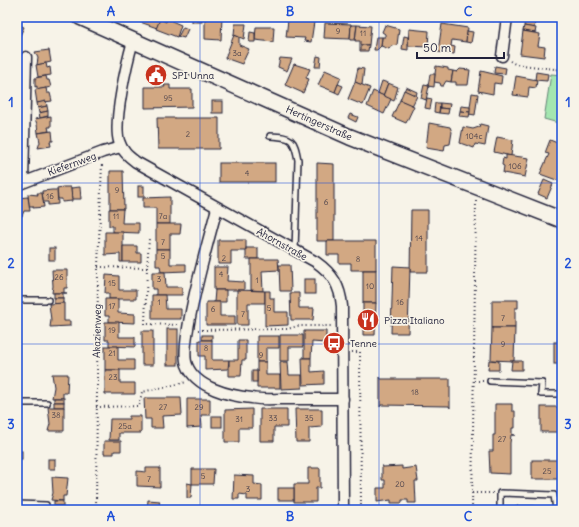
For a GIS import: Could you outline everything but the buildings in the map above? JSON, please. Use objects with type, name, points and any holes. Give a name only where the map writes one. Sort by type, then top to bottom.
[{"type":"street","name":"Hertingerstraße","points":[[80,17],[350,137],[562,220]]},
{"type":"street","points":[[502,56],[507,20]]},
{"type":"street","points":[[121,147],[117,128],[125,71],[133,41]]},
{"type":"street","name":"Kiefernweg","points":[[26,57],[20,184],[102,152],[121,147]]},
{"type":"street","name":"Ahornstraße","points":[[121,147],[127,155],[136,162],[328,271],[337,283],[342,300],[343,327],[343,510]]},
{"type":"street","points":[[217,208],[188,328],[185,348],[187,365],[197,379],[222,392],[252,399],[343,398]]},
{"type":"lane","points":[[270,136],[292,139],[295,145],[298,160],[295,251]]},
{"type":"lane","points":[[17,300],[48,300]]},
{"type":"lane","points":[[490,381],[542,383],[542,394],[562,394]]},
{"type":"lane","points":[[17,403],[47,403]]},
{"type":"lane","points":[[500,510],[500,493],[554,494],[556,510]]},
{"type":"lane","points":[[17,504],[46,504]]},
{"type":"path","points":[[437,17],[507,20]]},
{"type":"path","points":[[502,56],[514,64],[562,70]]},
{"type":"path","name":"Akazienweg","points":[[96,510],[98,267],[102,152]]},
{"type":"path","points":[[472,510],[476,187]]},
{"type":"path","points":[[149,239],[145,324],[188,328],[287,329],[298,326],[343,327]]},
{"type":"path","points":[[98,267],[147,268]]},
{"type":"path","points":[[343,352],[360,352],[361,510]]},
{"type":"path","points":[[96,407],[139,406],[142,392],[197,379]]},
{"type":"path","points":[[472,493],[500,493]]},
{"type":"green space","points":[[551,74],[562,75],[562,124],[544,119]]},
{"type":"place","name":"SPI Unna","points":[[156,75]]},
{"type":"place","name":"Pizza Italiano","points":[[368,320]]},
{"type":"place","name":"Tenne","points":[[334,343]]}]
